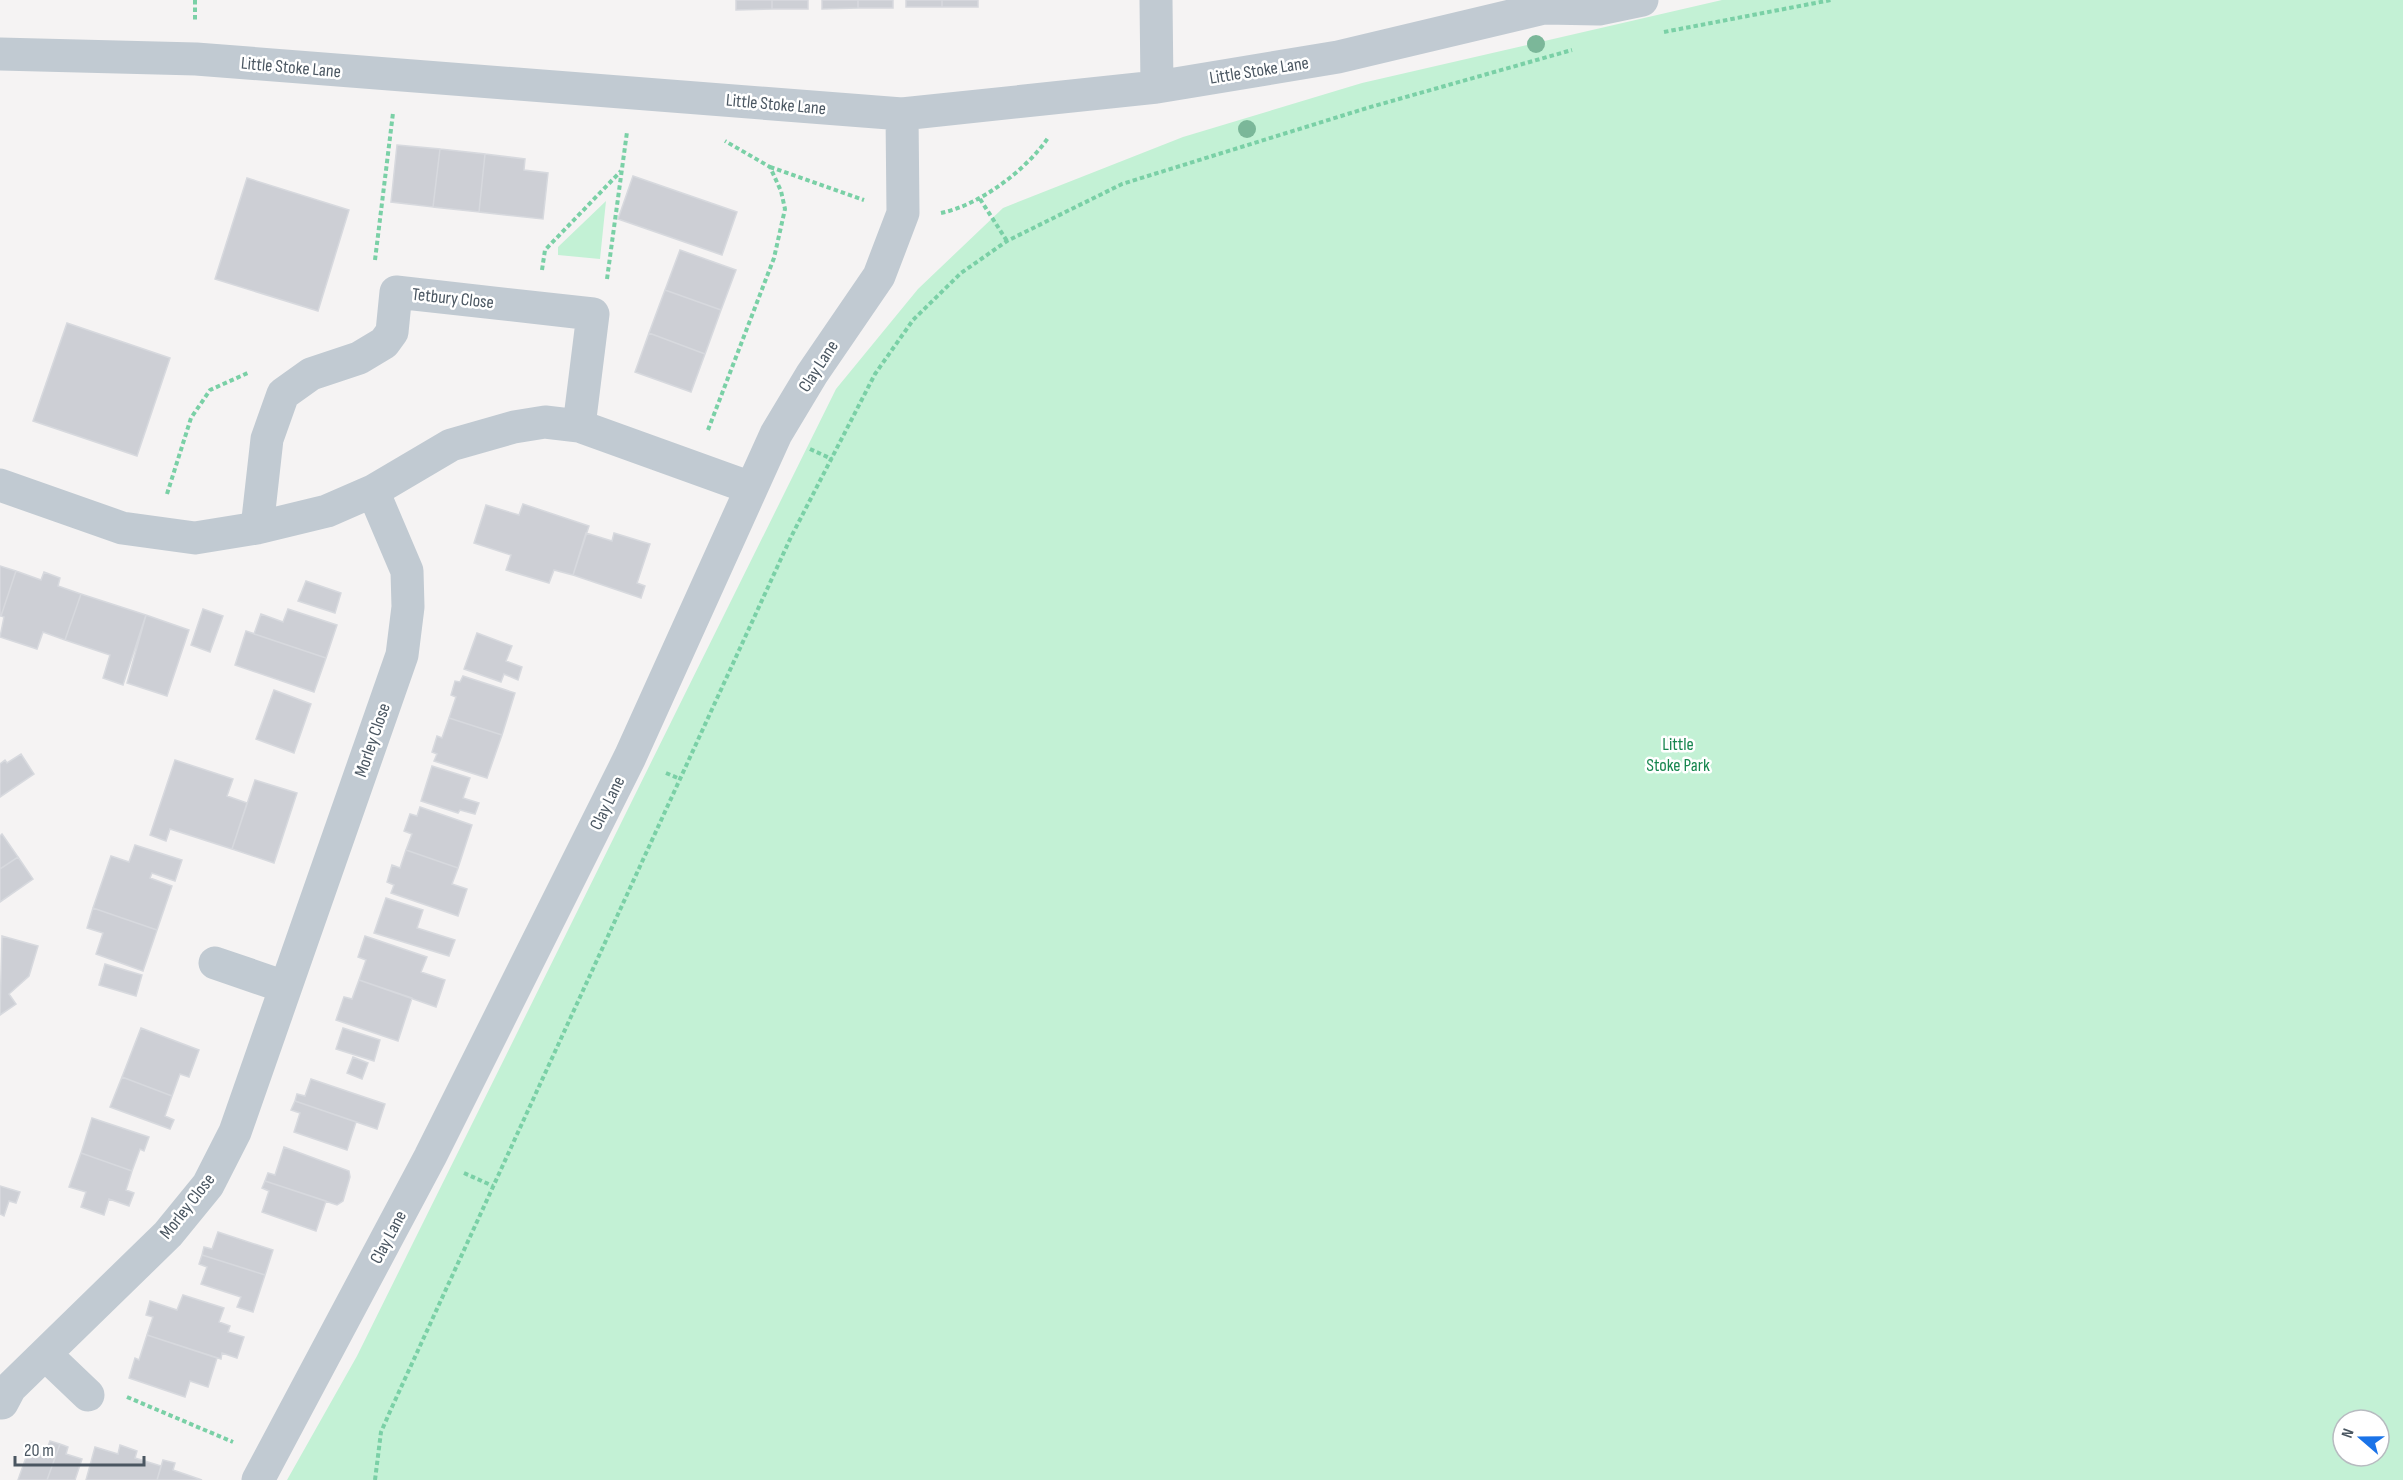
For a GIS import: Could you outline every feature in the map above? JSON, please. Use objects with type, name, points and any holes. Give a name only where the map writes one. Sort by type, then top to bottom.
[{"type":"street","points":[[1156,0],[1157,87]]},
{"type":"street","name":"Little Stoke Lane","points":[[0,54],[196,59],[902,114],[1157,87],[1338,57],[1552,4],[1599,9],[1642,0]]},
{"type":"street","name":"Clay Lane","points":[[258,1480],[430,1157],[630,757],[776,434],[812,374],[879,276],[903,213],[902,114]]},
{"type":"street","name":"Tetbury Close","points":[[257,528],[267,439],[284,394],[311,374],[359,358],[384,342],[392,332],[396,292],[593,314]]},
{"type":"street","points":[[579,426],[593,314]]},
{"type":"street","points":[[0,485],[122,528],[195,538],[257,528],[327,511],[373,491],[452,445],[514,427],[545,422],[579,426],[751,488]]},
{"type":"street","name":"Morley Close","points":[[2,1403],[10,1388],[168,1233],[208,1185],[235,1132],[402,655],[408,607],[406,571],[373,491]]},
{"type":"street","points":[[215,963],[285,987]]},
{"type":"street","points":[[45,1354],[88,1395]]},
{"type":"path","points":[[1660,33],[1831,0]]},
{"type":"path","points":[[375,1480],[381,1432],[392,1407],[791,537],[875,374],[914,320],[960,273],[1007,241],[1122,184],[1366,108],[1580,48]]},
{"type":"path","points":[[396,292],[372,290],[398,76]]},
{"type":"path","points":[[593,314],[601,316],[631,92]]},
{"type":"path","points":[[724,141],[770,167],[903,213],[932,216],[953,211],[980,199],[1007,180],[1046,141],[1057,123],[1060,98]]},
{"type":"path","points":[[693,467],[747,333],[774,258],[785,209],[782,191],[770,167]]},
{"type":"path","points":[[536,306],[545,250],[622,170]]},
{"type":"path","points":[[980,199],[1007,241]]},
{"type":"path","points":[[154,532],[191,418],[210,390],[256,369],[281,368],[311,374]]},
{"type":"path","points":[[88,1395],[112,1391],[228,1440]]},
{"type":"green space","name":"Little Stoke Park","points":[[1722,0],[2403,0],[2403,1480],[287,1480],[357,1356],[836,389],[918,289],[1003,208],[1183,137],[1362,83]]},
{"type":"green space","points":[[606,201],[600,259],[558,255],[558,247]]},
{"type":"building","points":[[736,0],[772,0],[772,9],[736,10]]},
{"type":"building","points":[[772,0],[808,0],[808,9],[772,9]]},
{"type":"building","points":[[822,0],[858,0],[858,8],[822,9]]},
{"type":"building","points":[[858,0],[893,0],[893,8],[858,8]]},
{"type":"building","points":[[906,0],[942,0],[942,7],[906,7]]},
{"type":"building","points":[[942,0],[978,0],[978,7],[942,7]]},
{"type":"building","points":[[397,145],[440,149],[433,207],[391,202]]},
{"type":"building","points":[[440,149],[485,154],[479,212],[433,207]]},
{"type":"building","points":[[485,154],[525,159],[524,170],[548,173],[543,219],[479,212]]},
{"type":"building","points":[[633,176],[737,212],[722,255],[618,219]]},
{"type":"building","points":[[247,178],[349,210],[318,311],[215,279]]},
{"type":"building","points":[[680,250],[736,270],[721,310],[665,290]]},
{"type":"building","points":[[665,290],[721,310],[705,354],[649,333]]},
{"type":"building","points":[[67,323],[170,358],[137,456],[33,421]]},
{"type":"building","points":[[649,333],[705,354],[691,392],[635,372]]},
{"type":"building","points":[[523,504],[589,526],[573,575],[554,570],[549,583],[506,570],[511,555],[474,543],[486,505],[519,515]]},
{"type":"building","points":[[586,533],[612,541],[614,533],[650,544],[637,583],[645,586],[641,598],[573,575]]},
{"type":"building","points":[[0,566],[16,571],[1,616],[0,616]]},
{"type":"building","points":[[16,571],[41,580],[44,572],[60,578],[58,586],[81,594],[65,640],[43,632],[37,649],[0,637],[4,617],[1,616]]},
{"type":"building","points":[[306,581],[341,593],[335,613],[298,601]]},
{"type":"building","points":[[81,594],[146,615],[123,685],[103,678],[110,655],[65,640]]},
{"type":"building","points":[[203,609],[223,616],[210,652],[191,645]]},
{"type":"building","points":[[288,609],[337,625],[326,658],[254,634],[261,614],[283,622]]},
{"type":"building","points":[[146,615],[189,630],[167,696],[127,683]]},
{"type":"building","points":[[246,631],[326,658],[314,692],[235,665]]},
{"type":"building","points":[[477,633],[512,646],[506,661],[522,667],[518,680],[504,674],[501,682],[464,669]]},
{"type":"building","points":[[463,676],[515,693],[502,735],[449,718],[456,697],[451,695],[455,681],[460,682]]},
{"type":"building","points":[[274,690],[311,704],[294,753],[256,739]]},
{"type":"building","points":[[449,718],[502,735],[487,778],[434,761],[437,754],[432,752],[437,736],[442,738]]},
{"type":"building","points":[[21,754],[34,774],[0,797],[0,764],[5,760],[7,763]]},
{"type":"building","points":[[175,760],[233,779],[227,796],[247,803],[232,849],[170,829],[166,841],[150,835]]},
{"type":"building","points":[[432,766],[470,778],[463,798],[479,803],[475,814],[460,810],[458,813],[421,801]]},
{"type":"building","points":[[255,780],[297,793],[274,863],[232,849]]},
{"type":"building","points":[[420,807],[472,825],[458,868],[406,850],[412,834],[404,831],[410,814],[417,816]]},
{"type":"building","points":[[2,834],[18,857],[0,869],[0,836]]},
{"type":"building","points":[[135,845],[182,860],[175,881],[152,873],[150,878],[172,886],[157,930],[93,908],[111,856],[129,862]]},
{"type":"building","points":[[406,850],[458,868],[452,884],[467,889],[458,916],[391,893],[394,885],[387,882],[392,865],[400,868]]},
{"type":"building","points":[[18,857],[33,879],[0,902],[0,869]]},
{"type":"building","points":[[386,898],[423,910],[417,928],[455,940],[449,956],[374,933]]},
{"type":"building","points":[[93,908],[157,930],[143,971],[96,954],[103,933],[87,928]]},
{"type":"building","points":[[2,936],[38,946],[29,976],[9,994],[16,1004],[0,1015]]},
{"type":"building","points":[[365,936],[427,957],[421,972],[445,980],[436,1007],[359,980],[366,960],[358,957]]},
{"type":"building","points":[[105,964],[142,975],[136,996],[99,985]]},
{"type":"building","points":[[359,980],[412,998],[398,1041],[336,1020],[344,997],[352,999]]},
{"type":"building","points":[[141,1028],[199,1050],[189,1077],[180,1074],[172,1096],[122,1077]]},
{"type":"building","points":[[343,1028],[380,1040],[374,1061],[336,1049]]},
{"type":"building","points":[[353,1057],[368,1063],[362,1079],[347,1073]]},
{"type":"building","points":[[122,1077],[172,1096],[165,1116],[174,1120],[170,1129],[110,1107]]},
{"type":"building","points":[[311,1079],[385,1104],[377,1129],[295,1101],[297,1094],[305,1096]]},
{"type":"building","points":[[295,1101],[356,1122],[347,1150],[294,1132],[300,1113],[291,1110]]},
{"type":"building","points":[[92,1118],[149,1137],[144,1151],[140,1149],[132,1171],[81,1153]]},
{"type":"building","points":[[284,1147],[349,1171],[350,1177],[343,1201],[337,1205],[265,1181],[268,1173],[275,1175]]},
{"type":"building","points":[[81,1153],[132,1171],[126,1190],[134,1193],[129,1206],[109,1199],[104,1215],[81,1207],[86,1192],[69,1187]]},
{"type":"building","points":[[265,1181],[326,1201],[316,1231],[262,1212],[269,1191],[262,1188]]},
{"type":"building","points":[[0,1186],[20,1192],[16,1203],[9,1201],[4,1216],[0,1214]]},
{"type":"building","points":[[218,1232],[273,1250],[265,1275],[202,1255],[204,1247],[212,1249]]},
{"type":"building","points":[[202,1255],[265,1275],[253,1312],[237,1307],[241,1297],[201,1284],[207,1267],[199,1264]]},
{"type":"building","points":[[183,1295],[224,1308],[219,1322],[230,1326],[228,1332],[244,1337],[237,1358],[222,1353],[221,1359],[147,1335],[153,1317],[146,1315],[150,1301],[177,1310]]},
{"type":"building","points":[[147,1335],[217,1358],[208,1387],[190,1381],[185,1397],[129,1378],[135,1358],[139,1360]]},
{"type":"building","points":[[50,1441],[60,1444],[47,1480],[18,1480],[31,1443],[47,1449]]},
{"type":"building","points":[[60,1444],[68,1447],[66,1454],[82,1459],[75,1480],[47,1480]]},
{"type":"building","points":[[120,1445],[137,1451],[135,1458],[161,1466],[157,1480],[86,1480],[95,1447],[118,1454]]},
{"type":"building","points":[[163,1460],[175,1463],[173,1470],[202,1480],[157,1480]]}]
